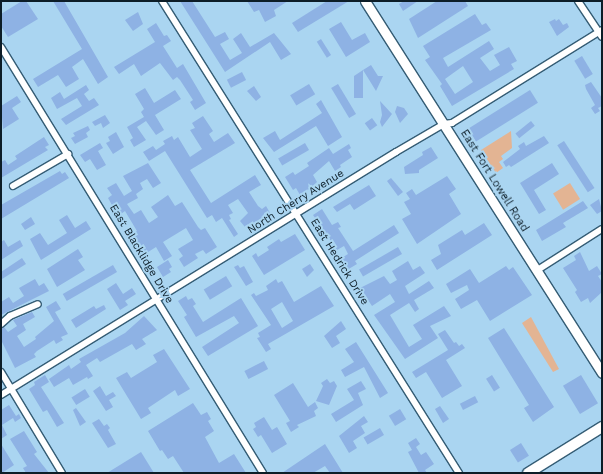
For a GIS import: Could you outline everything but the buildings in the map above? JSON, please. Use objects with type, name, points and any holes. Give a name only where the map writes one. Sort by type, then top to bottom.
[{"type":"main road","name":"East Fort Lowell Road","points":[[365,1],[602,373]]},
{"type":"main road","points":[[528,473],[602,427]]},
{"type":"street","name":"East Hedrick Drive","points":[[162,1],[459,473]]},
{"type":"street","points":[[578,1],[601,33]]},
{"type":"street","name":"North Cherry Avenue","points":[[1,395],[155,298],[297,214],[444,124],[452,123],[601,33]]},
{"type":"street","name":"East Blacklidge Drive","points":[[1,46],[263,473]]},
{"type":"street","points":[[13,186],[68,154]]},
{"type":"street","points":[[536,271],[602,229]]},
{"type":"street","points":[[1,324],[10,316],[38,304]]},
{"type":"street","points":[[1,372],[62,473]]},
{"type":"shaded area","points":[[511,131],[512,148],[501,156],[503,159],[499,162],[503,168],[496,173],[481,150]]},
{"type":"shaded area","points":[[570,183],[580,199],[563,210],[553,194]]},
{"type":"shaded area","points":[[531,317],[559,369],[553,372],[522,323]]}]
